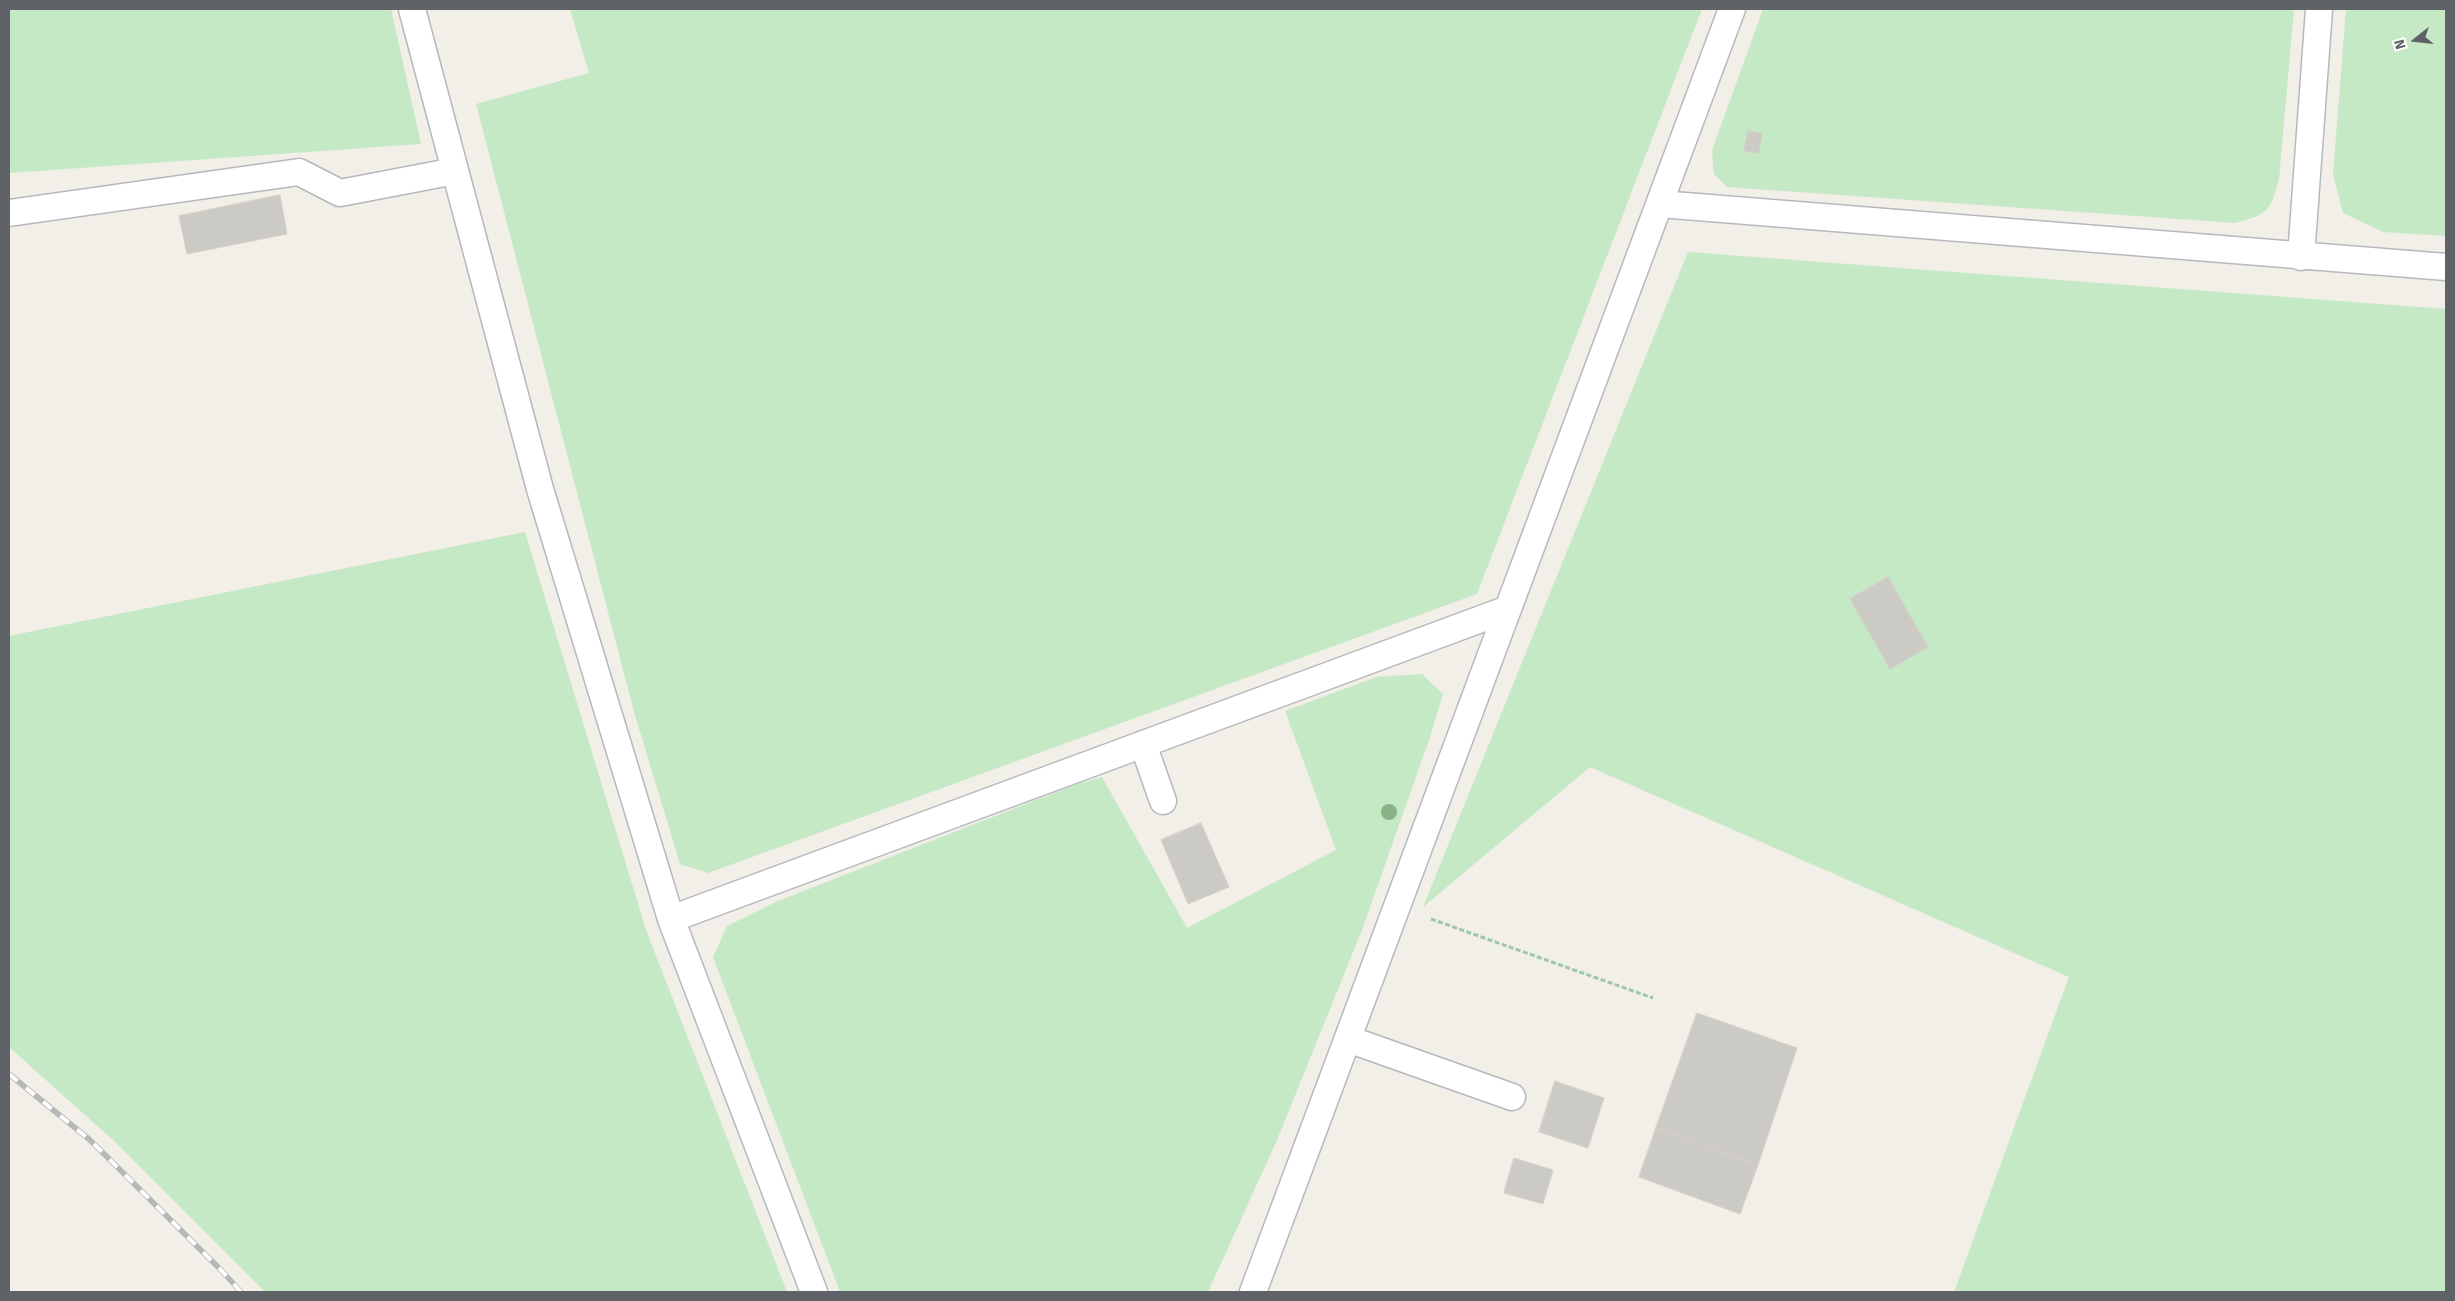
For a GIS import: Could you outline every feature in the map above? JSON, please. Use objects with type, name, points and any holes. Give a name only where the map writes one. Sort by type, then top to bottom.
[{"type":"lane","points":[[412,9],[540,489],[671,918],[814,1292]]},
{"type":"lane","points":[[1253,1292],[1732,9]]},
{"type":"lane","points":[[2301,257],[2320,9]]},
{"type":"lane","points":[[9,213],[299,172],[340,194],[455,171]]},
{"type":"lane","points":[[1660,204],[2301,257],[2446,267]]},
{"type":"lane","points":[[671,918],[1508,610]]},
{"type":"lane","points":[[1142,744],[1162,801]]},
{"type":"lane","points":[[1348,1039],[1512,1097]]},
{"type":"path","points":[[1397,907],[1652,998]]},
{"type":"green space","points":[[9,9],[391,9],[421,144],[9,173]]},
{"type":"green space","points":[[570,9],[1702,9],[1477,594],[708,873],[680,864],[634,712],[476,104],[589,73]]},
{"type":"green space","points":[[1763,9],[2294,9],[2279,179],[2273,199],[2261,214],[2235,223],[1727,187],[1714,174],[1712,150]]},
{"type":"green space","points":[[2346,9],[2446,9],[2446,236],[2383,232],[2343,213],[2333,174]]},
{"type":"green space","points":[[1688,252],[2446,309],[2446,1292],[1954,1292],[2069,977],[1590,767],[1423,907]]},
{"type":"green space","points":[[525,532],[646,930],[787,1292],[265,1292],[113,1140],[9,1047],[9,636]]},
{"type":"green space","points":[[1422,674],[1443,694],[1429,740],[1362,930],[1277,1140],[1208,1292],[840,1292],[713,957],[727,926],[778,901],[1077,784],[1102,777],[1187,928],[1336,850],[1285,711],[1376,677]]},
{"type":"building","points":[[1748,131],[1762,133],[1759,153],[1744,151]]},
{"type":"building","points":[[280,195],[287,234],[187,254],[179,216]]},
{"type":"building","points":[[1888,577],[1928,647],[1890,669],[1850,599]]},
{"type":"building","points":[[1201,823],[1229,887],[1188,904],[1161,840]]},
{"type":"building","points":[[1697,1013],[1797,1048],[1758,1165],[1656,1128]]},
{"type":"building","points":[[1555,1081],[1604,1098],[1588,1148],[1539,1132]]},
{"type":"building","points":[[1656,1128],[1758,1165],[1740,1214],[1639,1177]]},
{"type":"building","points":[[1514,1158],[1553,1170],[1543,1204],[1504,1193]]},
{"type":"railway","points":[[9,1074],[90,1140],[241,1292]]}]
